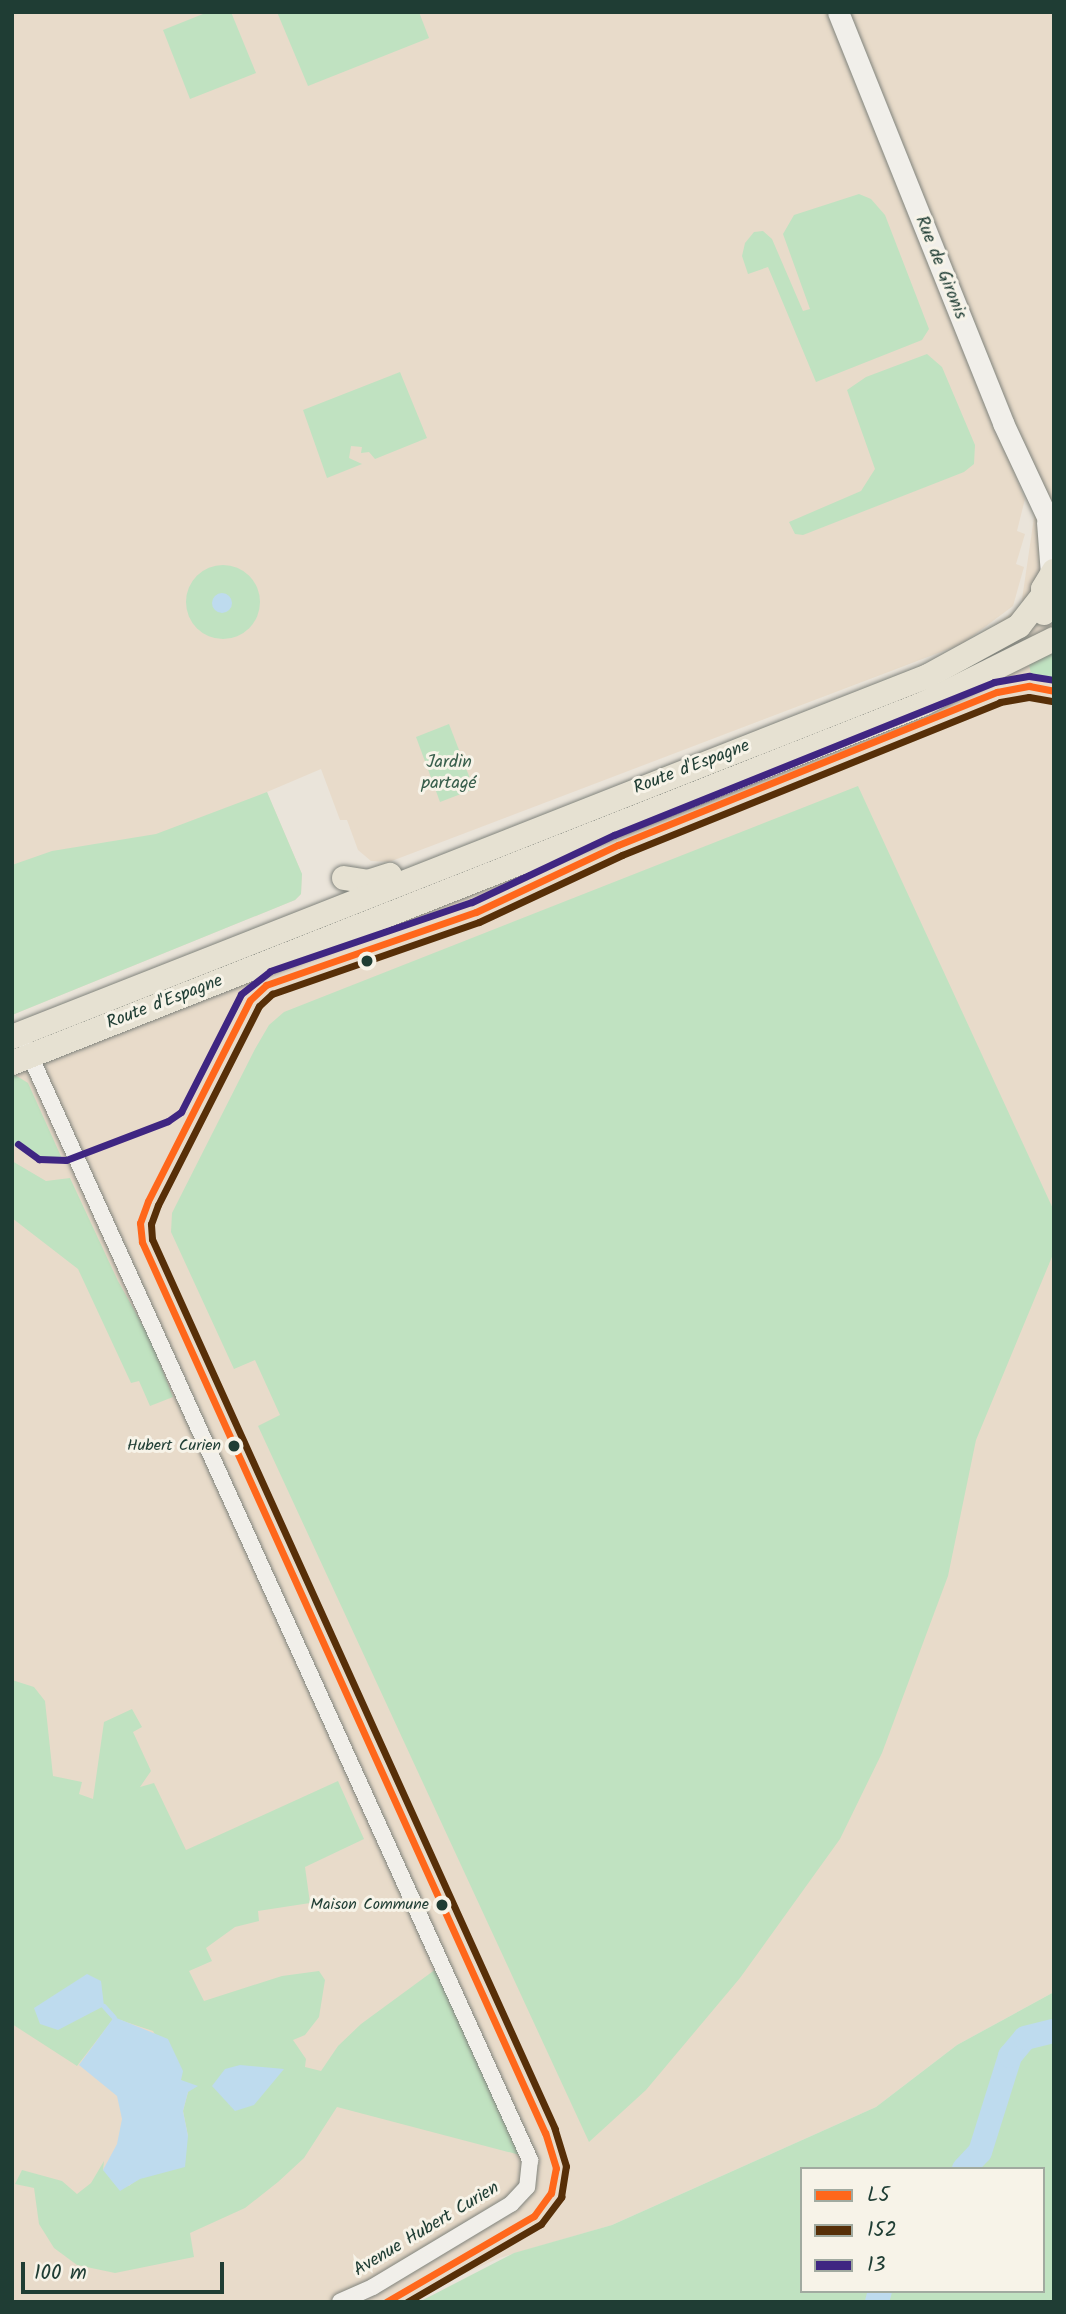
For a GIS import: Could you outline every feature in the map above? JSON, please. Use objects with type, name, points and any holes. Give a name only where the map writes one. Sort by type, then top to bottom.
[{"type":"main road","name":"Route d'Espagne","points":[[19,1047],[485,849],[928,676],[1019,626],[1042,597],[1052,573]]},
{"type":"main road","points":[[1042,597],[1045,616],[1054,630]]},
{"type":"main road","name":"Route d'Espagne","points":[[19,1047],[923,704],[1054,639]]},
{"type":"main road","points":[[344,878],[368,882],[485,849]]},
{"type":"street","name":"Rue de Gironis","points":[[838,12],[1050,527],[1052,573]]},
{"type":"street","name":"Avenue Hubert Curien","points":[[19,1047],[530,2160],[527,2188],[511,2204],[373,2287],[340,2302]]},
{"type":"shaded area","points":[[12,12],[829,12],[1025,499],[1017,531],[1025,534],[1016,564],[1024,567],[1013,606],[962,644],[389,862],[371,861],[358,850],[347,820],[340,820],[321,769],[267,792],[302,874],[301,894],[295,900],[12,1015]]},
{"type":"shaded area","points":[[846,12],[1054,12],[1054,1992],[957,2045],[876,2107],[612,2225],[499,2258],[403,2302],[12,2302],[12,1026],[556,815],[962,649],[1021,606],[1035,511]]},
{"type":"green space","points":[[208,12],[231,12],[256,73],[190,99],[163,30]]},
{"type":"green space","points":[[277,12],[419,12],[429,38],[308,86]]},
{"type":"green space","points":[[859,194],[871,199],[885,215],[929,329],[922,340],[816,382],[768,267],[748,274],[742,256],[745,243],[754,232],[763,231],[772,239],[803,311],[810,309],[783,234],[794,215]]},
{"type":"green space","points":[[927,354],[942,367],[975,445],[974,464],[964,472],[803,535],[795,534],[789,522],[861,491],[875,469],[847,390],[866,377]]},
{"type":"green space","points":[[400,372],[427,438],[375,459],[369,452],[361,453],[362,447],[351,446],[349,458],[362,464],[327,478],[303,410]]},
{"type":"green space","points":[[223,565],[237,568],[249,576],[257,588],[260,602],[257,616],[249,628],[237,636],[223,639],[209,636],[197,628],[189,616],[186,602],[189,588],[197,576],[209,568]]},
{"type":"green space","points":[[1054,646],[1054,683],[1032,679],[1028,659]]},
{"type":"green space","name":"Jardin partagé","points":[[449,724],[474,789],[440,802],[416,737]]},
{"type":"green space","points":[[858,786],[1054,1211],[1054,1252],[976,1440],[948,1576],[882,1753],[840,1839],[740,1978],[646,2090],[589,2142],[258,1426],[280,1415],[255,1360],[234,1369],[171,1232],[172,1213],[255,1049],[269,1025],[284,1012]]},
{"type":"green space","points":[[267,792],[302,874],[301,894],[295,900],[12,1015],[12,865],[52,851],[156,834]]},
{"type":"green space","points":[[12,1073],[28,1083],[64,1163],[39,1161],[12,1144]]},
{"type":"green space","points":[[12,1161],[46,1181],[70,1178],[118,1281],[151,1340],[173,1397],[150,1406],[139,1381],[131,1383],[78,1269],[12,1218]]},
{"type":"green space","points":[[12,1680],[34,1687],[45,1701],[53,1776],[82,1782],[79,1794],[93,1799],[104,1722],[132,1709],[142,1727],[133,1732],[151,1771],[140,1787],[154,1783],[186,1850],[338,1781],[364,1839],[305,1867],[310,1903],[258,1911],[259,1921],[235,1927],[206,1948],[212,1961],[189,1971],[204,2001],[282,1976],[319,1971],[325,1980],[319,2017],[305,2035],[293,2040],[306,2059],[305,2067],[321,2071],[338,2046],[361,2024],[436,1969],[520,2155],[337,2107],[304,2158],[278,2182],[245,2208],[190,2233],[194,2257],[115,2273],[77,2265],[54,2248],[39,2224],[34,2188],[15,2184],[22,2170],[62,2181],[77,2194],[91,2183],[104,2161],[103,2170],[129,2186],[188,2136],[183,2111],[188,2092],[153,2031],[114,2018],[77,2066],[12,2024]]},
{"type":"green space","points":[[1054,1992],[1054,2302],[419,2302],[514,2253],[612,2225],[876,2107],[957,2045]]},
{"type":"water","points":[[218,593],[226,593],[232,603],[226,613],[218,613],[212,607],[212,599]]},
{"type":"water","points":[[87,1974],[101,1981],[104,2006],[58,2030],[40,2024],[34,2008]]},
{"type":"water","points":[[114,2017],[168,2039],[183,2071],[181,2080],[198,2086],[188,2092],[183,2111],[188,2136],[185,2167],[140,2179],[120,2191],[103,2170],[117,2144],[122,2119],[117,2096],[79,2065]]},
{"type":"water","points":[[240,2065],[284,2069],[254,2105],[235,2111],[212,2086],[225,2069]]},
{"type":"waterway","points":[[104,2006],[114,2017]]},
{"type":"waterway","points":[[966,2167],[980,2152],[1010,2056],[1025,2038],[1054,2031]]},
{"type":"waterway","points":[[877,2302],[879,2293]]},
{"type":"transit line","name":"13","points":[[18,1144],[39,1159],[66,1160],[168,1121],[181,1112],[241,994],[270,971],[472,902],[614,835],[994,682],[1029,676],[1054,680]]},
{"type":"transit line","name":"L5","points":[[386,2302],[534,2216],[551,2193],[556,2168],[545,2133],[142,1242],[140,1223],[148,1201],[250,1000],[266,985],[476,912],[618,845],[997,692],[1029,686],[1054,691]]},
{"type":"transit line","name":"152","points":[[407,2302],[541,2224],[561,2197],[566,2166],[555,2129],[152,1239],[151,1224],[158,1205],[259,1006],[272,994],[479,922],[622,855],[1000,702],[1029,697],[1052,701]]},
{"type":"place","name":"Hubert Curien","points":[[234,1446]]},
{"type":"place","name":"Maison Commune","points":[[442,1905]]}]
